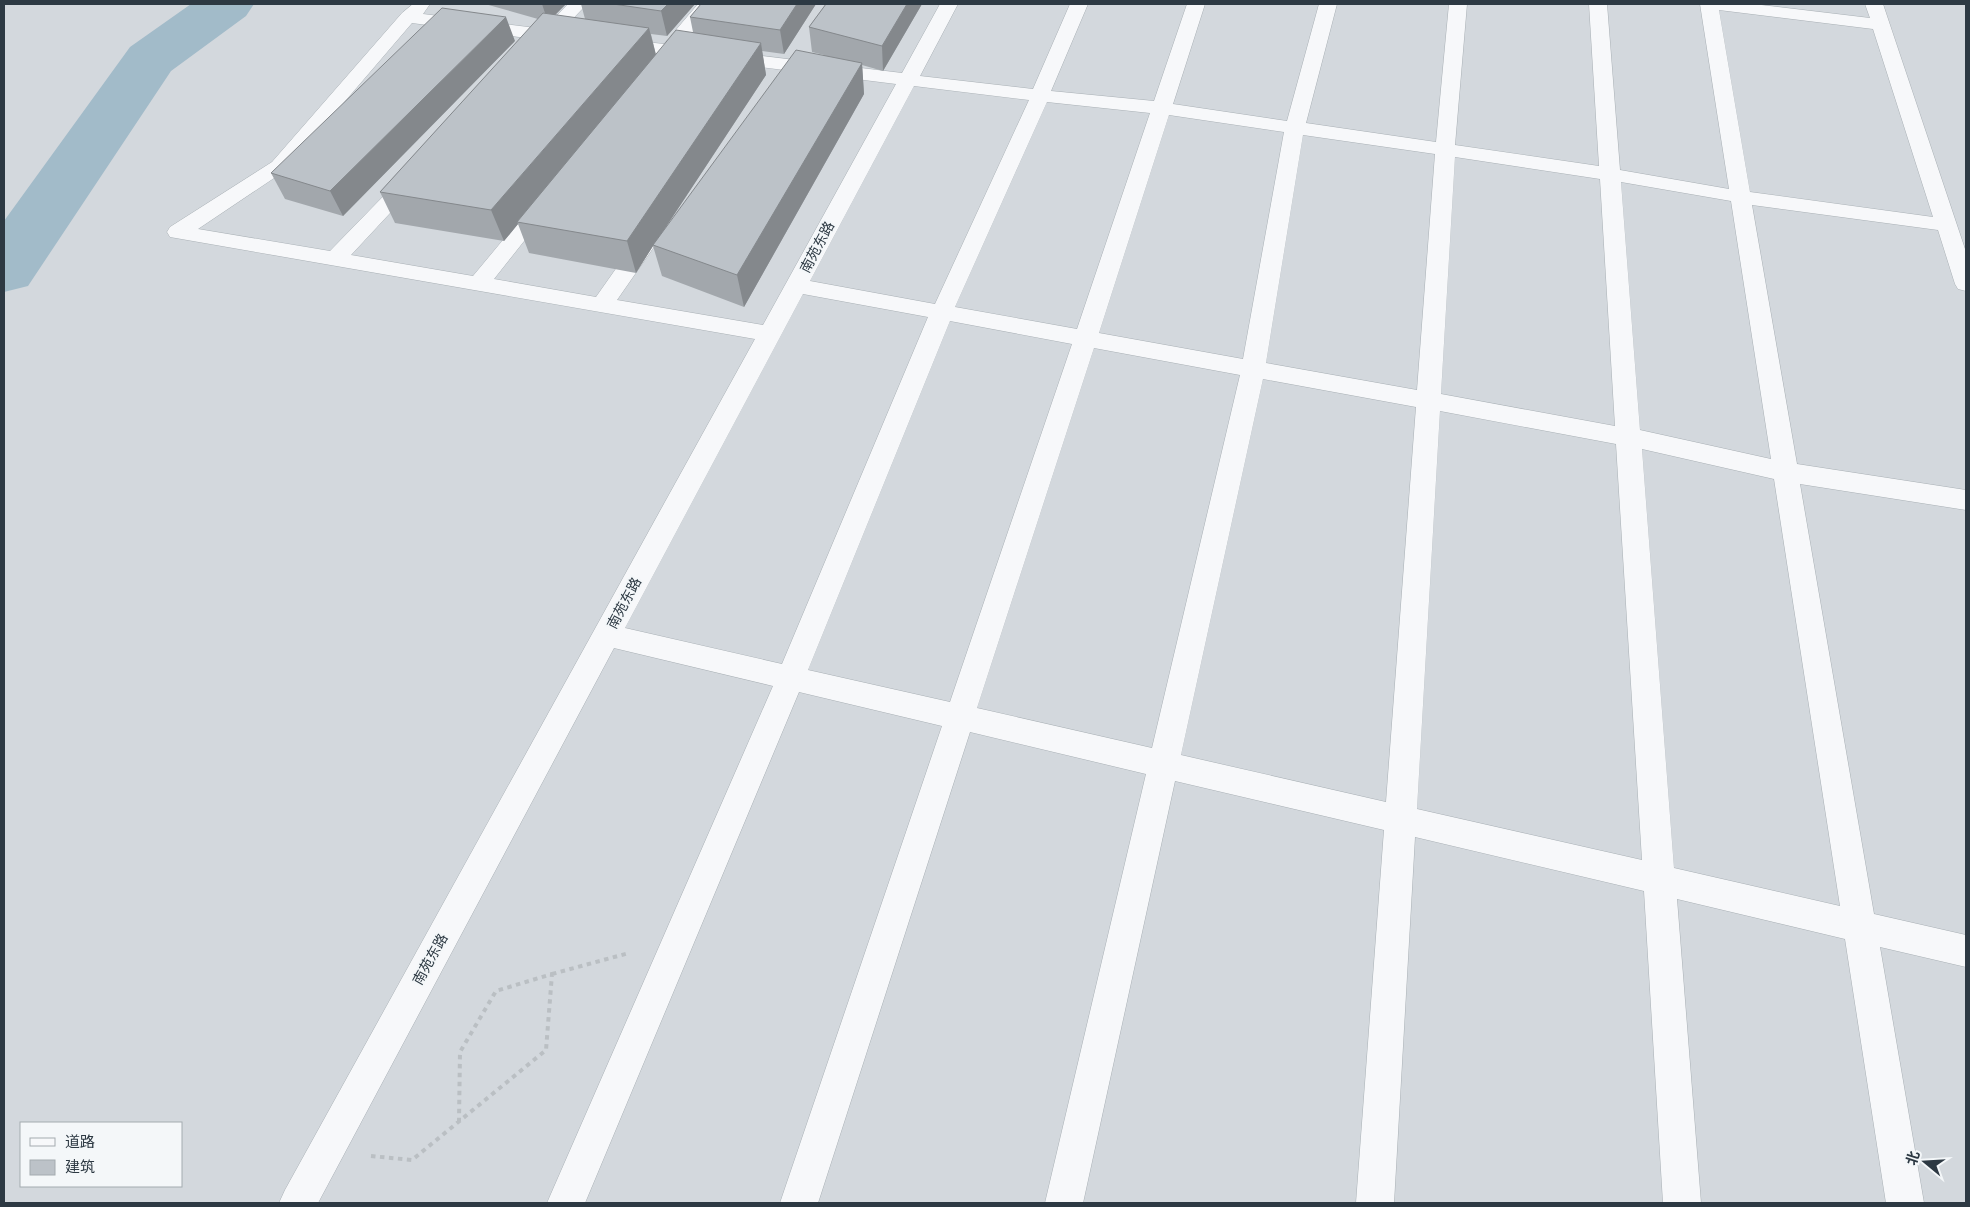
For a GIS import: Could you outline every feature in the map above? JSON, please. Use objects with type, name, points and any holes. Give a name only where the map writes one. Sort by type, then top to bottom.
[{"type":"street","points":[[528,56],[578,4]]},
{"type":"street","points":[[650,73],[707,4]]},
{"type":"street","name":"南苑东路","points":[[298,1203],[949,4]]},
{"type":"street","points":[[566,1203],[791,677],[942,312],[1040,96],[1079,4]]},
{"type":"street","points":[[799,1203],[1196,4]]},
{"type":"street","points":[[1064,1203],[1253,369],[1295,127],[1328,4]]},
{"type":"street","points":[[1375,1203],[1445,151],[1458,4]]},
{"type":"street","points":[[1598,4],[1682,1203]]},
{"type":"street","points":[[1881,25],[1711,4],[1905,1203]]},
{"type":"street","points":[[1874,4],[1966,284]]},
{"type":"street","points":[[576,38],[548,35],[416,10],[279,166],[178,232],[770,334]]},
{"type":"street","points":[[604,42],[1040,96],[1162,108],[1610,174],[1741,197],[1947,225]]},
{"type":"street","points":[[335,259],[424,165]]},
{"type":"street","points":[[478,284],[558,186]]},
{"type":"street","points":[[602,305],[659,225]]},
{"type":"street","points":[[796,286],[1629,437],[1786,472],[1966,500]]},
{"type":"street","points":[[607,635],[1966,951]]},
{"type":"path","points":[[460,1121],[460,1052],[496,991],[679,938]]},
{"type":"path","points":[[326,1152],[412,1160],[546,1050],[552,974]]},
{"type":"shaded area","points":[[4,4],[1966,4],[1966,1203],[4,1203]]},
{"type":"building","points":[[613,4],[668,4],[661,11]]},
{"type":"building","points":[[701,4],[797,4],[780,30],[690,17]]},
{"type":"building","points":[[826,4],[907,4],[882,46],[809,27]]},
{"type":"building","points":[[442,8],[506,17],[330,191],[271,173]]},
{"type":"building","points":[[543,13],[649,28],[491,210],[380,192]]},
{"type":"building","points":[[676,30],[761,43],[627,241],[517,222]]},
{"type":"building","points":[[796,50],[862,63],[737,275],[653,245]]},
{"type":"waterway","points":[[4,270],[150,59],[227,4]]}]
